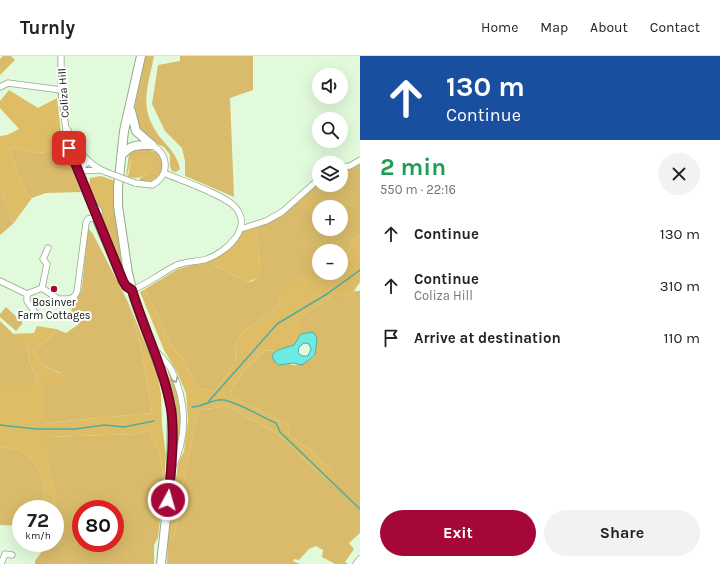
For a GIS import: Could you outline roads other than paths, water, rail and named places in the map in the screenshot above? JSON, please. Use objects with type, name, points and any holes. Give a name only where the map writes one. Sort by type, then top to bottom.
[{"type":"highway","points":[[141,56],[121,156],[118,187],[119,218],[124,254],[132,290],[166,385],[172,411],[171,471],[161,564]]},
{"type":"highway","points":[[130,106],[134,127],[152,145]]},
{"type":"highway","points":[[121,156],[127,149],[134,145],[152,145]]},
{"type":"highway","points":[[96,217],[123,281],[126,286],[132,290]]},
{"type":"street","name":"Coliza Hill","points":[[61,56],[61,90],[69,148],[77,171],[89,197],[99,211],[99,215],[96,217]]},
{"type":"street","points":[[0,87],[8,83],[61,90]]},
{"type":"street","points":[[66,127],[78,150],[90,164],[103,171],[135,183],[152,185],[160,179],[164,173],[166,168],[164,157],[160,150],[152,145]]},
{"type":"street","points":[[348,166],[360,160]]},
{"type":"street","points":[[77,171],[90,164]]},
{"type":"street","points":[[132,290],[144,286],[178,265],[212,257],[234,241],[241,229],[240,214],[231,203],[164,173]]},
{"type":"street","points":[[241,229],[266,221],[282,212],[312,185]]},
{"type":"street","points":[[42,288],[58,299],[68,300],[74,297],[78,292],[85,226],[88,219],[96,217]]},
{"type":"street","points":[[42,288],[47,264],[41,258],[48,248]]},
{"type":"street","points":[[0,281],[27,294],[42,288]]},
{"type":"street","points":[[27,294],[27,301],[37,315]]},
{"type":"street","points":[[153,348],[170,367],[182,395],[185,421],[179,456],[171,471]]},
{"type":"street","points":[[1,564],[5,554],[12,555]]},
{"type":"street","points":[[356,564],[360,559]]},
{"type":"water","points":[[313,332],[317,338],[315,355],[302,365],[293,363],[279,365],[274,361],[272,355],[278,350],[294,345],[301,334]],"holes":[[[304,343],[309,344],[311,349],[308,356],[302,356],[298,353],[299,347]]]},
{"type":"waterway","points":[[209,401],[277,324],[327,294],[360,270]]},
{"type":"waterway","points":[[192,407],[200,406],[216,400],[224,400],[244,407],[276,423],[280,432],[360,509]]},
{"type":"waterway","points":[[0,425],[36,429],[75,429],[105,425],[124,427],[154,421]]},
{"type":"place","name":"Bosinver Farm Cottages","points":[[54,289]]}]
